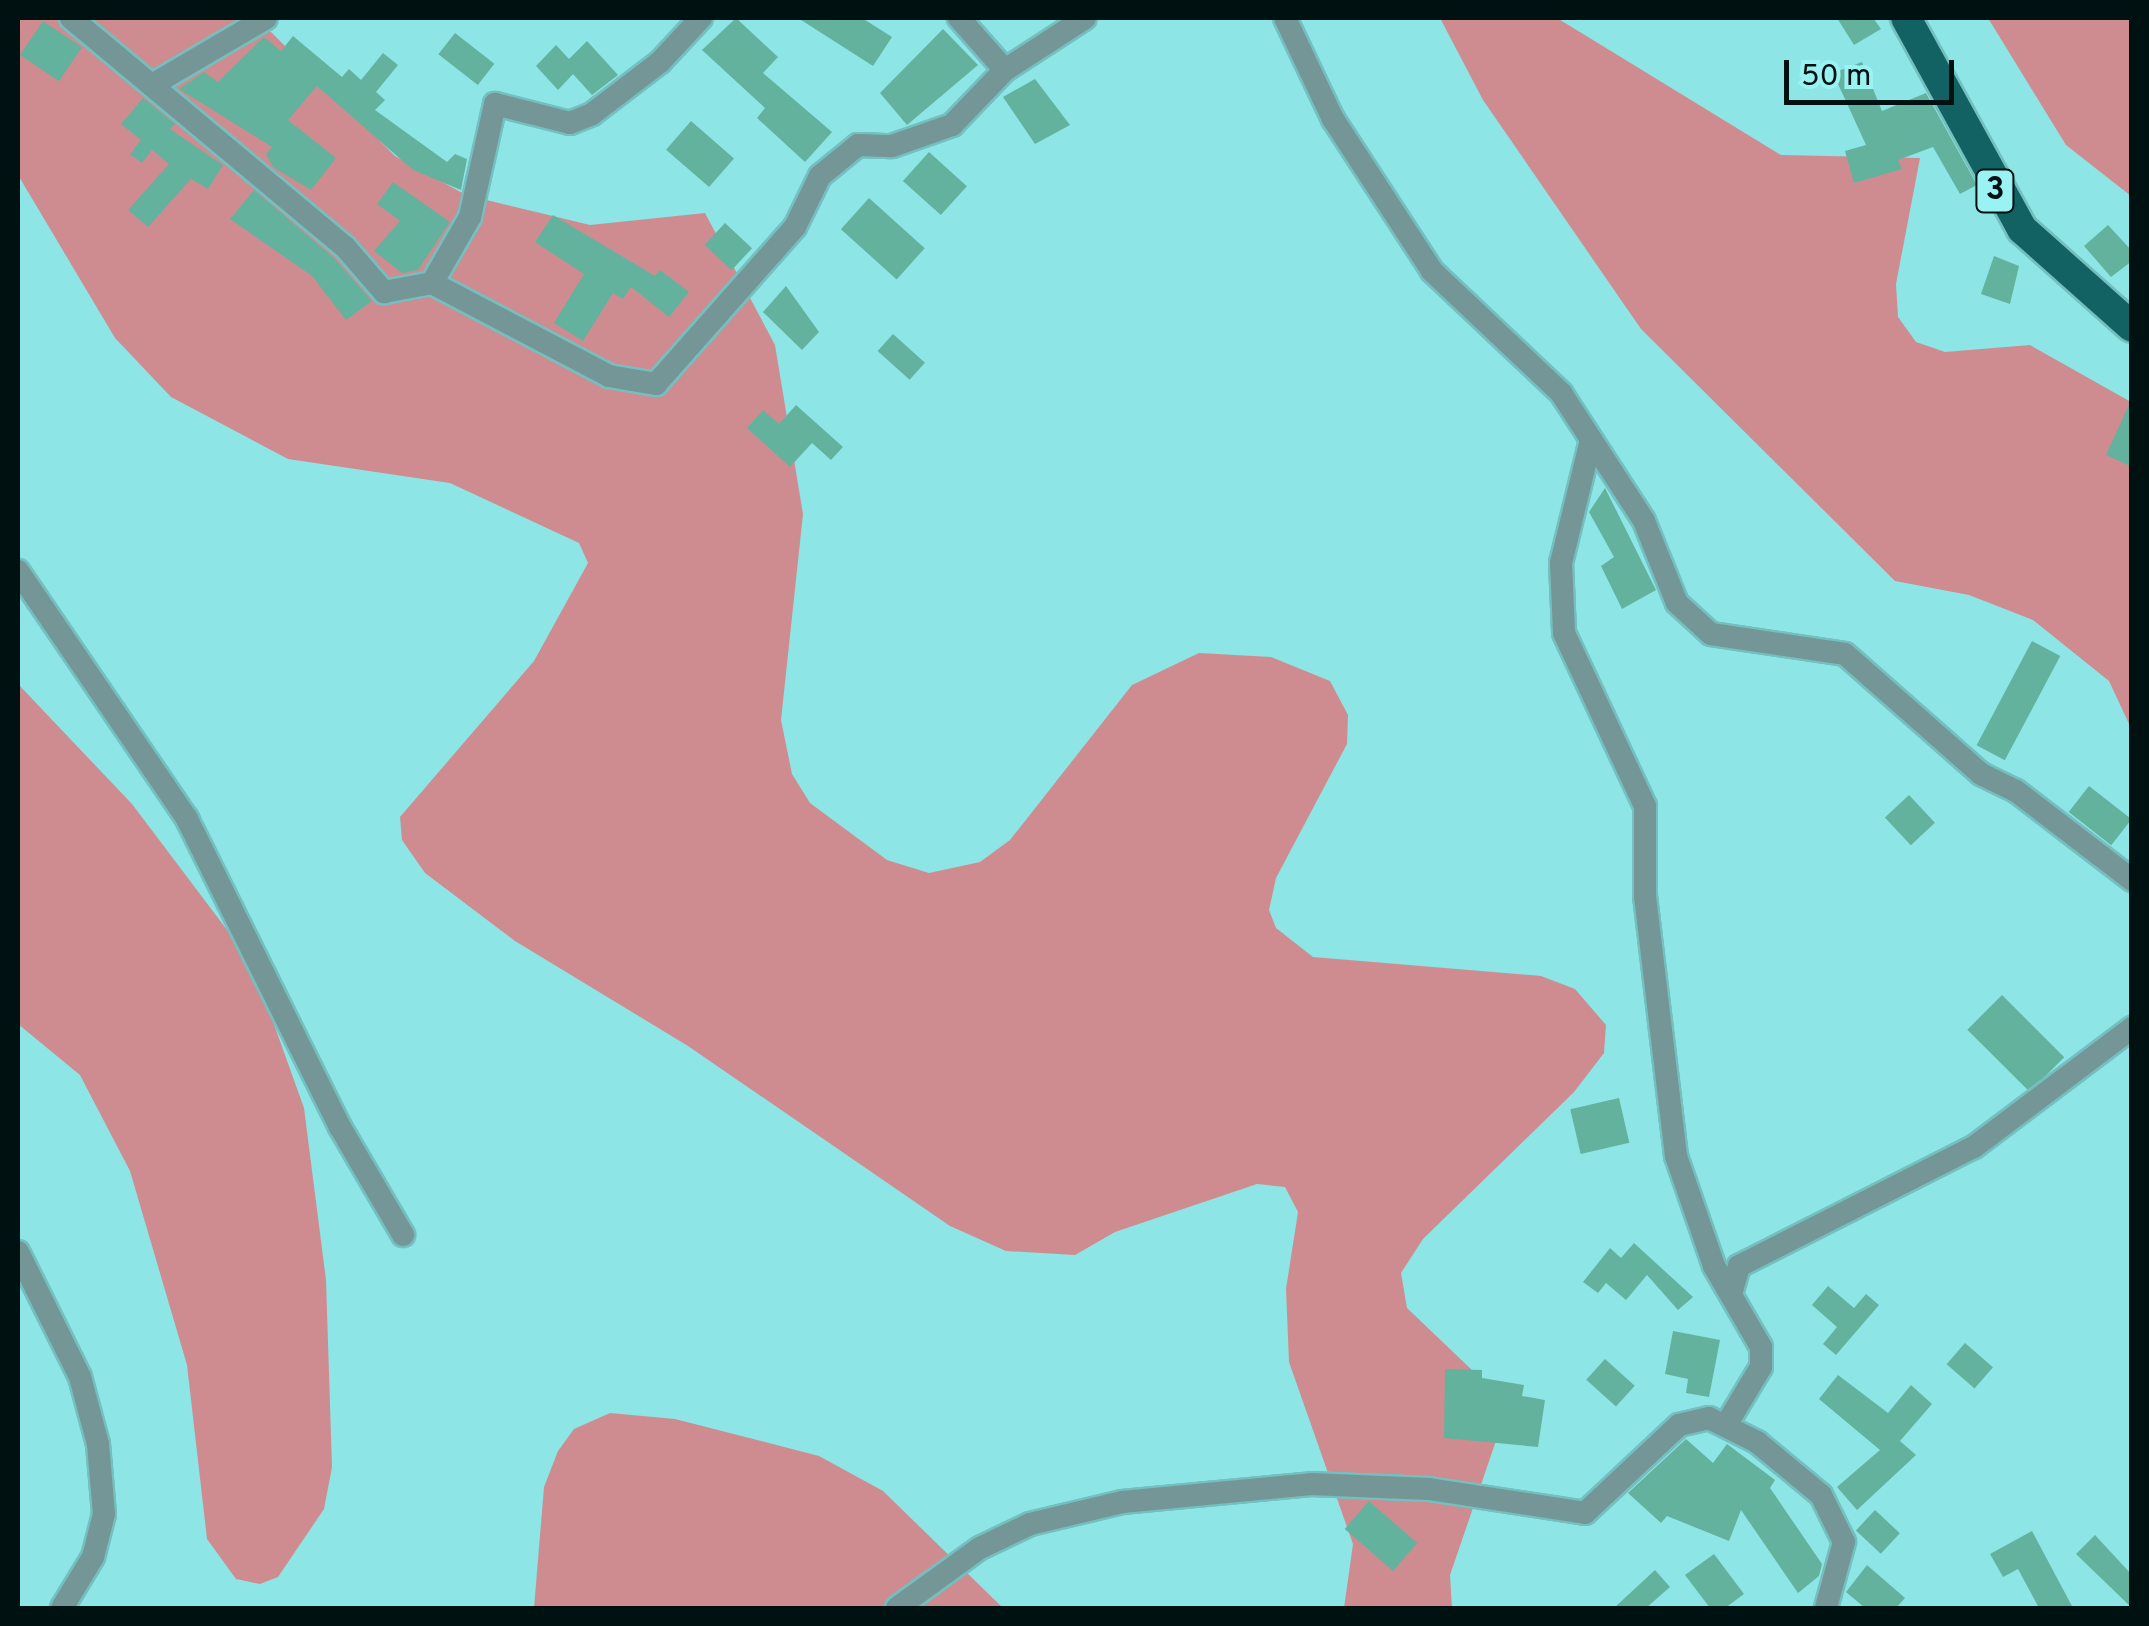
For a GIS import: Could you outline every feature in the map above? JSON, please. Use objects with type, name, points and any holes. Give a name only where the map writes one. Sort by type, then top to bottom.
[{"type":"main road","name":"3","points":[[1906,18],[2022,229],[2132,327]]},
{"type":"street","points":[[71,18],[345,247],[384,292],[432,283],[610,376],[656,384],[795,227],[820,176],[858,144],[892,146],[952,125],[1005,70],[1085,18]]},
{"type":"street","points":[[152,85],[266,18]]},
{"type":"street","points":[[432,283],[470,216],[495,104],[570,123],[592,114],[660,62],[702,18]]},
{"type":"street","points":[[958,18],[1005,70]]},
{"type":"street","points":[[1284,18],[1333,119],[1432,271],[1538,368],[1644,521],[1677,602],[1711,634],[1845,654],[1981,774],[2016,790],[2132,880]]},
{"type":"street","points":[[1590,440],[1563,546],[1564,633],[1645,806],[1663,1087],[1694,1211],[1731,1294],[1761,1347],[1761,1367],[1726,1424]]},
{"type":"street","points":[[18,571],[187,820],[340,1127],[403,1236]]},
{"type":"street","points":[[1731,1294],[1739,1266],[1974,1147],[2132,1028]]},
{"type":"street","points":[[18,1252],[80,1377],[98,1444],[104,1514],[92,1557],[62,1608]]},
{"type":"street","points":[[897,1608],[980,1548],[1030,1524],[1122,1502],[1312,1484],[1429,1489],[1586,1513],[1679,1425],[1709,1418],[1726,1424],[1821,1495],[1844,1542],[1826,1608]]},
{"type":"shaded area","points":[[18,18],[257,18],[395,156],[466,195],[590,225],[705,213],[775,345],[803,514],[781,720],[792,774],[810,803],[887,860],[929,873],[980,862],[1010,840],[1132,685],[1199,653],[1271,657],[1330,681],[1348,715],[1347,744],[1276,878],[1269,910],[1276,928],[1313,957],[1541,976],[1575,989],[1606,1025],[1604,1053],[1574,1092],[1423,1239],[1401,1273],[1407,1308],[1474,1372],[1498,1435],[1450,1575],[1452,1608],[1344,1608],[1353,1544],[1289,1362],[1286,1289],[1298,1212],[1285,1187],[1257,1184],[1115,1232],[1075,1255],[1006,1251],[950,1226],[688,1046],[515,941],[425,873],[402,840],[400,817],[534,661],[588,563],[579,543],[450,483],[288,459],[171,397],[115,338],[18,175]]},
{"type":"shaded area","points":[[1440,18],[1557,18],[1781,155],[1920,158],[1896,284],[1898,317],[1916,342],[1945,352],[2030,345],[2131,402],[2131,728],[2109,681],[2033,620],[1969,595],[1895,581],[1641,329],[1483,100]]},
{"type":"shaded area","points":[[1988,18],[2131,18],[2131,196],[2066,145]]},
{"type":"shaded area","points":[[18,684],[132,804],[252,963],[304,1108],[326,1280],[332,1467],[324,1509],[278,1577],[260,1584],[236,1579],[207,1539],[187,1365],[130,1171],[80,1075],[18,1024]]},
{"type":"shaded area","points":[[610,1413],[675,1419],[819,1456],[883,1491],[1003,1608],[534,1608],[544,1487],[558,1451],[574,1429]]},
{"type":"building","points":[[736,18],[778,57],[763,73],[832,132],[805,162],[757,118],[765,108],[702,50]]},
{"type":"building","points":[[798,18],[862,18],[892,37],[873,66]]},
{"type":"building","points":[[1837,18],[1873,18],[1881,29],[1854,45]]},
{"type":"building","points":[[43,21],[82,47],[59,81],[20,55]]},
{"type":"building","points":[[943,29],[978,65],[907,125],[880,93]]},
{"type":"building","points":[[455,33],[494,64],[478,85],[438,54]]},
{"type":"building","points":[[293,36],[342,77],[349,69],[361,80],[383,53],[398,65],[376,92],[385,100],[375,110],[447,162],[455,154],[467,159],[461,190],[413,170],[317,86],[288,120],[336,158],[311,190],[273,167],[266,154],[272,147],[179,89],[204,72],[218,82],[264,37],[281,51]]},
{"type":"building","points":[[587,41],[618,75],[592,95],[573,74],[558,90],[536,66],[556,45],[569,59]]},
{"type":"building","points":[[1862,62],[1882,111],[1926,93],[1977,185],[1960,194],[1933,147],[1898,160],[1902,169],[1854,183],[1845,151],[1866,145],[1833,73]]},
{"type":"building","points":[[1035,79],[1070,125],[1035,144],[1003,97]]},
{"type":"building","points":[[143,98],[175,124],[170,129],[223,165],[208,189],[191,179],[148,227],[128,210],[169,164],[152,150],[142,163],[130,154],[141,140],[121,124]]},
{"type":"building","points":[[691,121],[734,158],[709,187],[666,150]]},
{"type":"building","points":[[929,152],[967,186],[941,215],[903,181]]},
{"type":"building","points":[[393,182],[450,222],[418,270],[402,273],[374,251],[400,221],[377,204]]},
{"type":"building","points":[[254,190],[334,258],[372,301],[346,320],[312,276],[230,219]]},
{"type":"building","points":[[869,198],[925,248],[897,279],[841,229]]},
{"type":"building","points":[[553,215],[655,276],[660,270],[689,292],[669,317],[631,287],[623,299],[613,293],[583,341],[554,323],[584,274],[535,242]]},
{"type":"building","points":[[725,223],[752,248],[732,270],[705,245]]},
{"type":"building","points":[[2108,225],[2132,251],[2132,261],[2111,277],[2084,246]]},
{"type":"building","points":[[1994,256],[2019,266],[2010,304],[1981,294]]},
{"type":"building","points":[[786,286],[819,332],[802,350],[763,312]]},
{"type":"building","points":[[893,334],[925,363],[910,380],[878,351]]},
{"type":"building","points":[[2132,398],[2132,467],[2106,455]]},
{"type":"building","points":[[796,405],[843,447],[831,460],[812,443],[790,467],[747,428],[763,410],[779,424]]},
{"type":"building","points":[[1605,488],[1656,590],[1622,609],[1601,566],[1614,557],[1589,512]]},
{"type":"building","points":[[2032,641],[2060,656],[2005,760],[1977,745]]},
{"type":"building","points":[[2089,786],[2132,819],[2111,845],[2069,812]]},
{"type":"building","points":[[1909,795],[1935,823],[1911,845],[1885,818]]},
{"type":"building","points":[[2002,995],[2064,1057],[2030,1092],[1967,1030]]},
{"type":"building","points":[[1619,1098],[1629,1143],[1581,1154],[1570,1109]]},
{"type":"building","points":[[1634,1243],[1693,1297],[1678,1310],[1647,1275],[1626,1300],[1606,1283],[1598,1293],[1583,1282],[1610,1248],[1621,1258]]},
{"type":"building","points":[[1828,1286],[1854,1308],[1866,1294],[1879,1305],[1836,1355],[1823,1344],[1837,1327],[1812,1305]]},
{"type":"building","points":[[1673,1331],[1720,1340],[1709,1397],[1686,1393],[1688,1379],[1665,1374]]},
{"type":"building","points":[[1965,1343],[1993,1367],[1975,1388],[1947,1364]]},
{"type":"building","points":[[1605,1359],[1635,1386],[1616,1407],[1586,1380]]},
{"type":"building","points":[[1445,1369],[1482,1370],[1482,1378],[1524,1385],[1522,1396],[1545,1400],[1538,1447],[1444,1438]]},
{"type":"building","points":[[1838,1375],[1888,1413],[1911,1385],[1932,1404],[1900,1441],[1916,1455],[1857,1510],[1837,1487],[1880,1450],[1819,1399]]},
{"type":"building","points":[[1686,1439],[1713,1463],[1727,1444],[1775,1480],[1770,1488],[1822,1564],[1819,1576],[1798,1593],[1741,1510],[1729,1541],[1667,1516],[1661,1523],[1628,1493]]},
{"type":"building","points":[[1369,1501],[1417,1543],[1393,1571],[1345,1529]]},
{"type":"building","points":[[1875,1510],[1900,1533],[1881,1554],[1856,1530]]},
{"type":"building","points":[[2032,1531],[2073,1608],[2039,1608],[2018,1569],[2003,1577],[1990,1554]]},
{"type":"building","points":[[2095,1535],[2132,1575],[2132,1608],[2076,1554]]},
{"type":"building","points":[[1714,1554],[1744,1594],[1725,1608],[1710,1608],[1685,1575]]},
{"type":"building","points":[[1867,1565],[1905,1598],[1896,1608],[1865,1608],[1846,1592]]},
{"type":"building","points":[[1655,1570],[1670,1587],[1646,1608],[1614,1608]]}]
